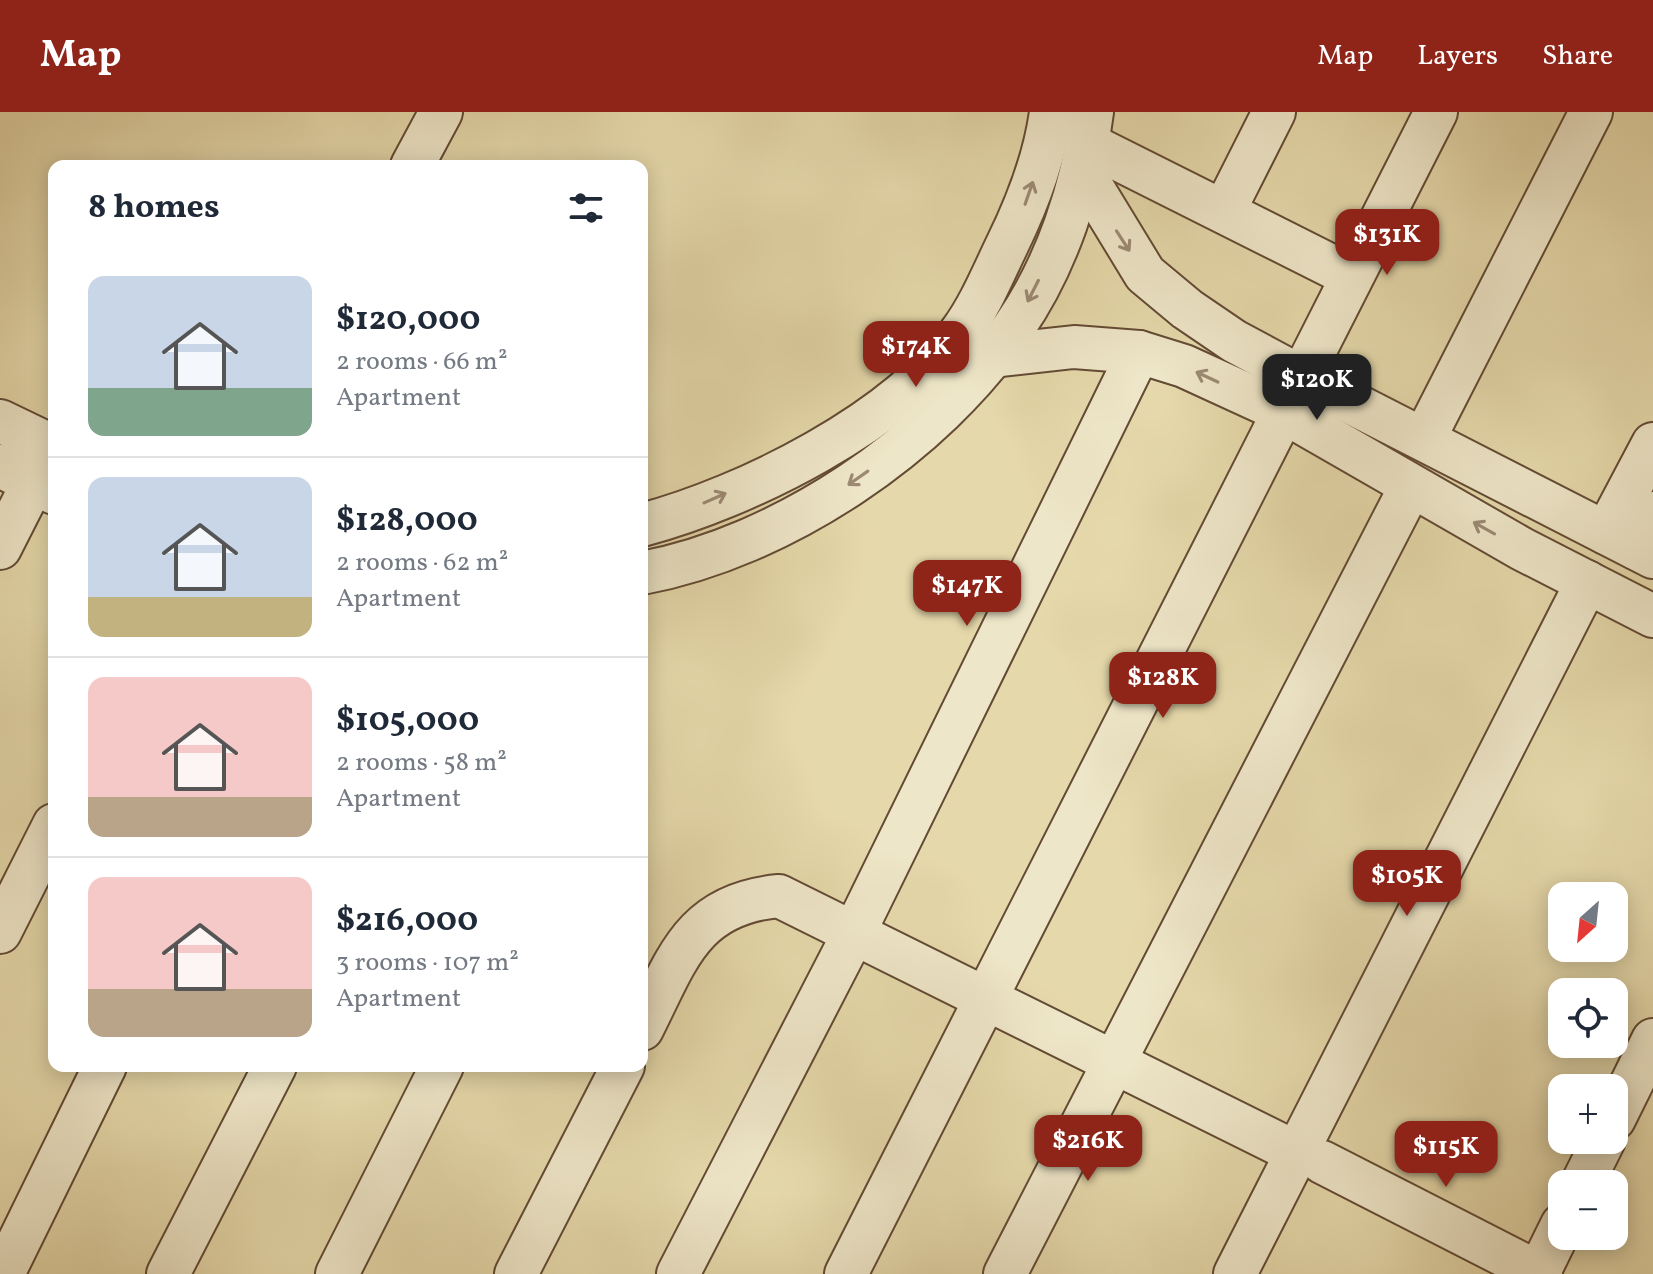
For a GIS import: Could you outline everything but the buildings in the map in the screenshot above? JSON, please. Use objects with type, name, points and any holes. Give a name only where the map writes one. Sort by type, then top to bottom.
[{"type":"street","points":[[415,160],[441,112]]},
{"type":"street","points":[[648,572],[673,567],[756,536],[848,485],[893,453],[945,408],[977,344],[1043,152],[1051,112]]},
{"type":"street","points":[[1224,211],[1274,112]]},
{"type":"street","points":[[846,1274],[1436,112]]},
{"type":"street","points":[[1424,439],[1591,112]]},
{"type":"street","points":[[648,523],[673,517],[799,463],[860,426],[914,384],[977,344],[1016,324],[1059,240],[1088,143]]},
{"type":"street","points":[[1088,143],[1351,276]]},
{"type":"street","points":[[1088,143],[1145,274],[1222,333],[1291,394],[1411,486],[1522,549],[1653,616]]},
{"type":"street","points":[[977,344],[1139,352],[1291,394],[1424,439],[1546,502],[1637,538],[1653,444]]},
{"type":"street","points":[[678,1274],[854,933],[1139,352]]},
{"type":"street","points":[[0,421],[48,444]]},
{"type":"street","points":[[0,548],[20,481]]},
{"type":"street","points":[[1005,1274],[1411,486]]},
{"type":"street","points":[[1522,549],[1546,502]]},
{"type":"street","points":[[1235,1274],[1282,1212],[1597,587]]},
{"type":"street","points":[[0,932],[48,837]]},
{"type":"street","points":[[648,1017],[689,938],[735,906],[779,896],[1539,1274],[1550,1250]]},
{"type":"street","points":[[1628,1091],[1653,1040]]},
{"type":"street","points":[[0,1272],[3,1274],[102,1072]]},
{"type":"street","points":[[168,1274],[272,1072]]},
{"type":"street","points":[[337,1274],[439,1072]]},
{"type":"street","points":[[516,1274],[620,1072]]},
{"type":"street","points":[[1266,1274],[1282,1212]]}]
